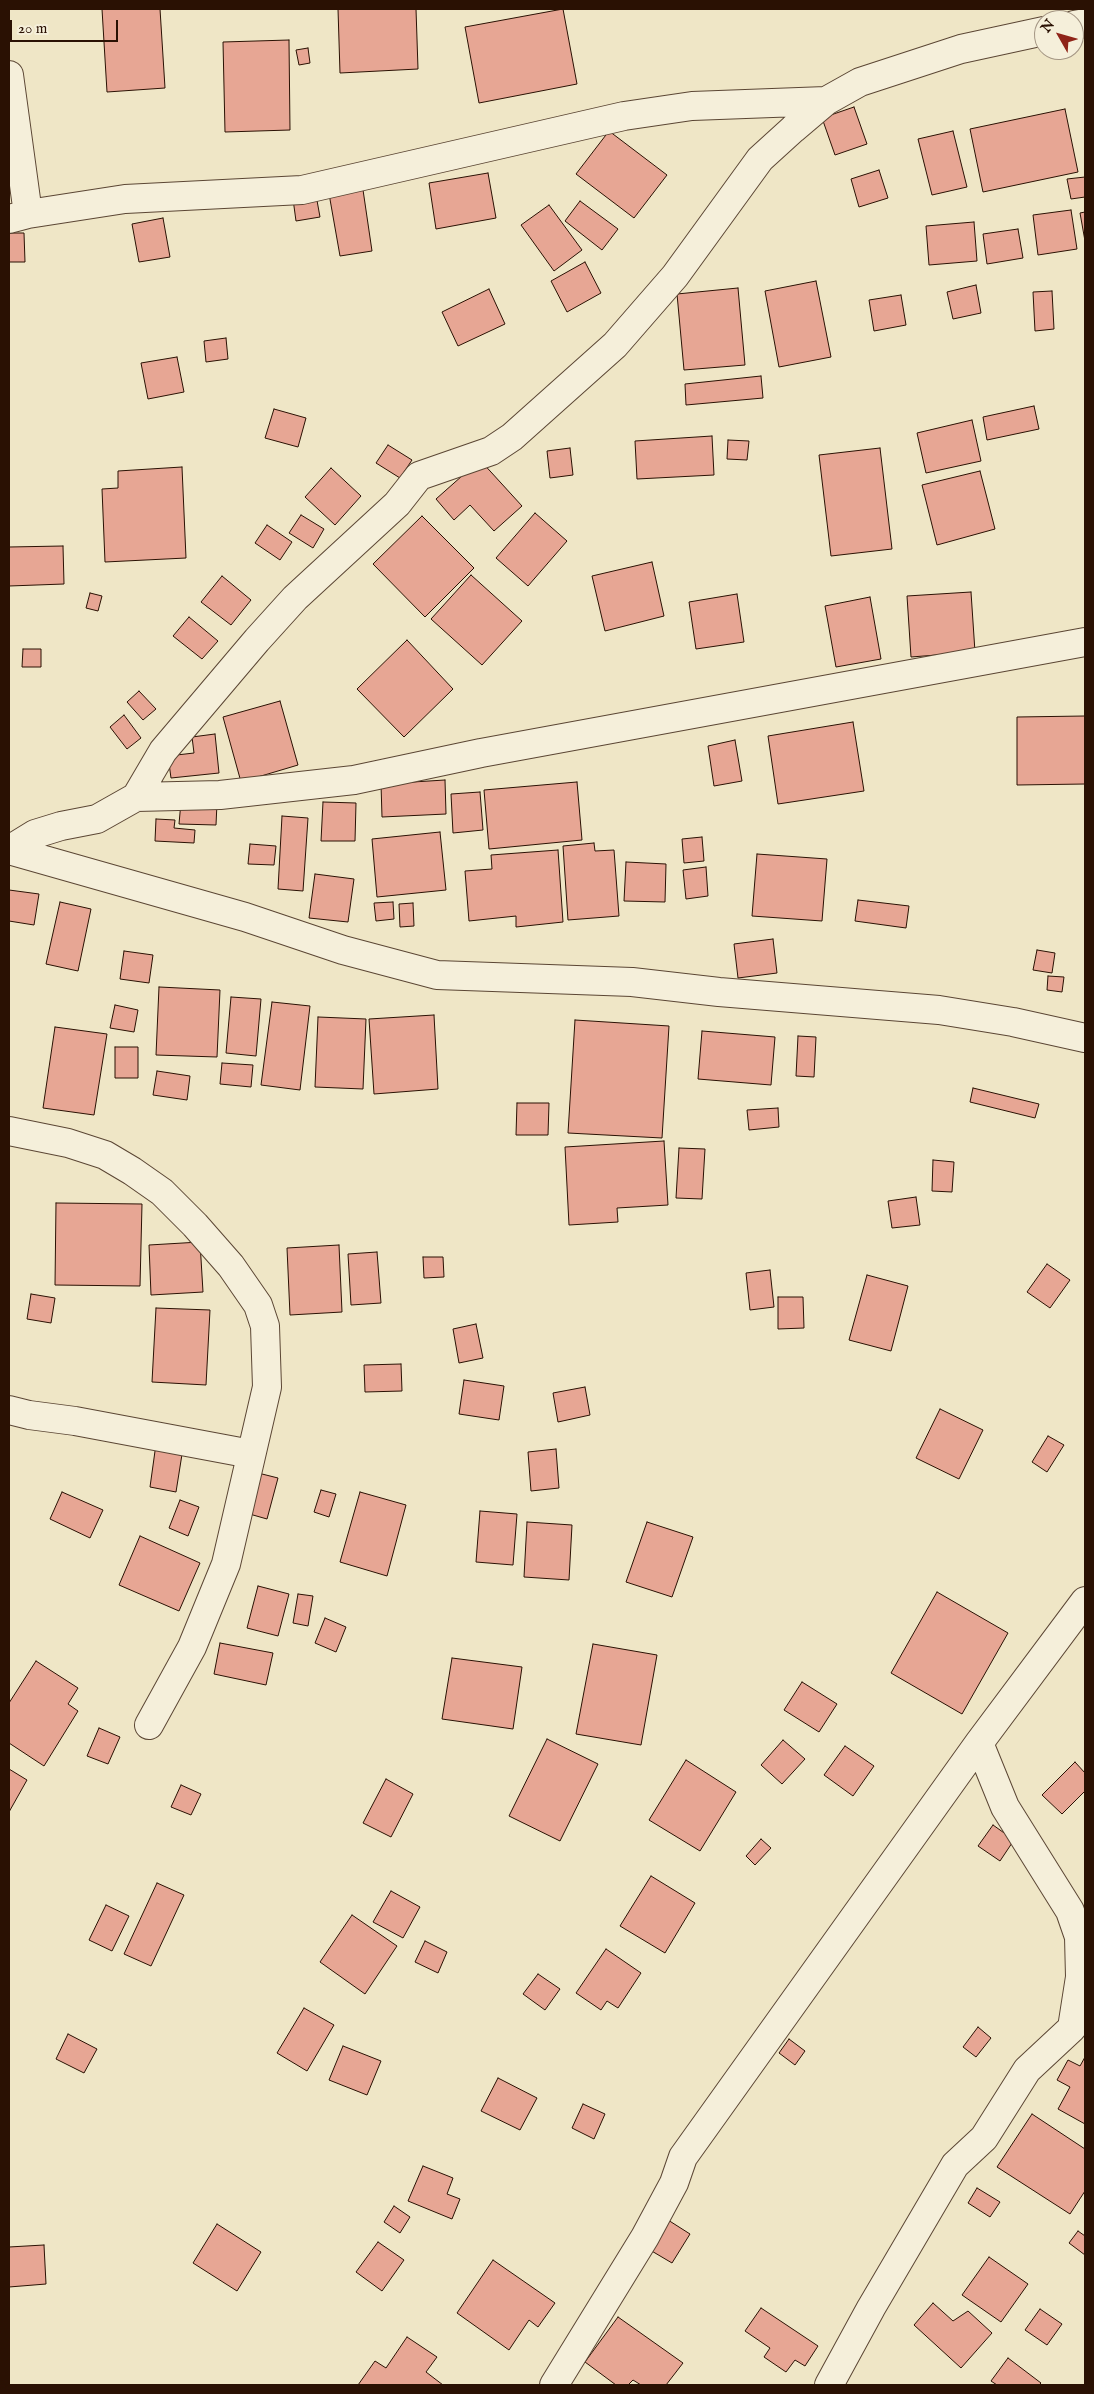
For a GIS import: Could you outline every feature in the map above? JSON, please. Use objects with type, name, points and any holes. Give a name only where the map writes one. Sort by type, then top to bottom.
[{"type":"street","points":[[136,797],[163,751],[295,598],[384,517],[419,476],[491,451],[512,437],[615,345],[675,276],[760,159],[826,101],[860,82],[961,49],[1034,33]]},
{"type":"street","points":[[9,75],[18,216],[125,199],[302,190],[624,116],[692,106],[826,101]]},
{"type":"street","points":[[9,850],[35,834],[61,826],[98,819],[136,797],[220,795],[354,780],[481,753],[1085,642]]},
{"type":"street","points":[[9,850],[245,918],[343,950],[437,975],[632,982],[719,992],[939,1010],[1013,1022],[1085,1038]]},
{"type":"street","points":[[9,1131],[68,1143],[96,1152],[132,1171],[162,1192],[195,1225],[231,1266],[258,1305],[265,1326],[267,1387],[226,1564],[192,1647],[149,1725]]},
{"type":"street","points":[[9,1410],[29,1416],[75,1421],[251,1454]]},
{"type":"street","points":[[554,2385],[645,2237],[674,2183],[683,2157],[979,1743],[1085,1601]]},
{"type":"street","points":[[829,2385],[955,2165],[984,2138],[1027,2070],[1072,2028],[1080,1977],[1079,1937],[1070,1911],[1004,1808],[979,1743]]},
{"type":"building","points":[[102,9],[160,9],[165,88],[107,92]]},
{"type":"building","points":[[338,9],[416,9],[418,69],[340,73]]},
{"type":"building","points":[[563,9],[577,84],[479,103],[465,27]]},
{"type":"building","points":[[289,40],[290,130],[225,132],[223,42]]},
{"type":"building","points":[[308,48],[310,63],[299,65],[296,50]]},
{"type":"building","points":[[854,107],[867,144],[835,155],[822,118]]},
{"type":"building","points":[[1065,109],[1078,172],[983,192],[970,129]]},
{"type":"building","points":[[609,131],[667,175],[634,218],[576,174]]},
{"type":"building","points":[[953,131],[967,187],[932,195],[918,139]]},
{"type":"building","points":[[879,170],[888,198],[859,207],[851,179]]},
{"type":"building","points":[[488,173],[496,218],[436,229],[429,183]]},
{"type":"building","points":[[1085,177],[1085,197],[1071,199],[1067,179]]},
{"type":"building","points":[[362,183],[372,251],[340,256],[328,188]]},
{"type":"building","points":[[316,195],[320,217],[296,221],[293,199]]},
{"type":"building","points":[[580,201],[618,229],[602,250],[565,221]]},
{"type":"building","points":[[549,205],[582,250],[554,271],[521,225]]},
{"type":"building","points":[[1071,210],[1077,249],[1038,255],[1033,215]]},
{"type":"building","points":[[1085,212],[1085,241],[1080,213]]},
{"type":"building","points":[[163,218],[170,257],[139,262],[132,224]]},
{"type":"building","points":[[974,222],[977,261],[929,265],[926,226]]},
{"type":"building","points":[[1018,229],[1023,258],[987,264],[983,234]]},
{"type":"building","points":[[9,233],[24,233],[25,262],[9,262]]},
{"type":"building","points":[[585,262],[601,293],[567,312],[551,281]]},
{"type":"building","points":[[816,281],[831,357],[779,367],[765,291]]},
{"type":"building","points":[[976,285],[981,313],[953,319],[947,292]]},
{"type":"building","points":[[738,288],[745,365],[684,370],[677,294]]},
{"type":"building","points":[[489,289],[505,324],[458,346],[442,312]]},
{"type":"building","points":[[1052,291],[1054,329],[1035,331],[1033,292]]},
{"type":"building","points":[[901,295],[906,325],[874,331],[869,300]]},
{"type":"building","points":[[226,338],[228,359],[206,362],[204,341]]},
{"type":"building","points":[[177,357],[184,392],[148,399],[141,363]]},
{"type":"building","points":[[761,376],[763,398],[686,405],[685,384]]},
{"type":"building","points":[[1034,406],[1039,429],[987,440],[983,417]]},
{"type":"building","points":[[274,409],[306,418],[298,447],[265,438]]},
{"type":"building","points":[[972,420],[981,461],[926,473],[917,433]]},
{"type":"building","points":[[712,436],[714,475],[637,479],[635,441]]},
{"type":"building","points":[[728,440],[749,441],[747,460],[727,459]]},
{"type":"building","points":[[388,445],[412,460],[400,478],[376,463]]},
{"type":"building","points":[[570,448],[573,475],[550,478],[547,451]]},
{"type":"building","points":[[880,448],[892,549],[831,556],[819,455]]},
{"type":"building","points":[[480,460],[522,506],[494,531],[470,505],[454,520],[436,499]]},
{"type":"building","points":[[182,467],[186,558],[105,562],[102,489],[118,488],[118,471]]},
{"type":"building","points":[[331,468],[361,496],[335,525],[305,497]]},
{"type":"building","points":[[980,471],[995,529],[937,545],[922,485]]},
{"type":"building","points":[[535,513],[567,541],[528,586],[496,558]]},
{"type":"building","points":[[301,515],[324,529],[313,548],[289,533]]},
{"type":"building","points":[[422,516],[474,568],[425,617],[373,564]]},
{"type":"building","points":[[267,525],[292,542],[280,560],[255,543]]},
{"type":"building","points":[[63,546],[64,584],[9,586],[9,547]]},
{"type":"building","points":[[652,562],[664,616],[605,631],[592,576]]},
{"type":"building","points":[[471,575],[522,621],[482,665],[431,619]]},
{"type":"building","points":[[222,576],[251,600],[231,625],[201,602]]},
{"type":"building","points":[[971,592],[975,652],[911,657],[907,596]]},
{"type":"building","points":[[90,593],[102,596],[98,611],[86,608]]},
{"type":"building","points":[[737,594],[744,642],[696,649],[689,602]]},
{"type":"building","points":[[870,597],[881,659],[836,667],[825,606]]},
{"type":"building","points":[[189,617],[218,641],[202,659],[173,636]]},
{"type":"building","points":[[407,640],[453,689],[404,737],[357,689]]},
{"type":"building","points":[[23,649],[41,649],[41,667],[22,667]]},
{"type":"building","points":[[139,691],[156,709],[143,720],[127,702]]},
{"type":"building","points":[[280,701],[298,765],[241,782],[223,717]]},
{"type":"building","points":[[124,715],[141,738],[127,749],[110,727]]},
{"type":"building","points":[[1085,716],[1085,784],[1017,785],[1017,717]]},
{"type":"building","points":[[853,722],[864,791],[778,804],[768,736]]},
{"type":"building","points":[[215,734],[219,773],[171,778],[168,756],[194,753],[192,737]]},
{"type":"building","points":[[735,740],[742,781],[714,786],[708,746]]},
{"type":"building","points":[[445,780],[446,814],[382,817],[381,784]]},
{"type":"building","points":[[577,782],[582,840],[489,849],[484,790]]},
{"type":"building","points":[[480,792],[483,830],[453,833],[451,794]]},
{"type":"building","points":[[181,802],[217,803],[216,825],[179,824]]},
{"type":"building","points":[[323,802],[356,803],[355,841],[321,841]]},
{"type":"building","points":[[282,816],[308,818],[303,891],[278,889]]},
{"type":"building","points":[[156,819],[175,820],[174,828],[195,830],[194,843],[155,841]]},
{"type":"building","points":[[440,832],[446,890],[377,897],[372,839]]},
{"type":"building","points":[[702,837],[704,861],[684,863],[682,839]]},
{"type":"building","points":[[594,843],[595,851],[614,850],[619,916],[568,920],[563,846]]},
{"type":"building","points":[[250,844],[276,846],[274,865],[248,864]]},
{"type":"building","points":[[558,850],[563,922],[516,927],[516,916],[469,921],[465,871],[492,869],[491,855]]},
{"type":"building","points":[[757,854],[827,859],[822,921],[752,916]]},
{"type":"building","points":[[626,862],[666,864],[665,902],[624,901]]},
{"type":"building","points":[[706,867],[708,896],[686,899],[683,870]]},
{"type":"building","points":[[315,874],[354,879],[348,922],[309,918]]},
{"type":"building","points":[[9,890],[39,894],[34,925],[9,921]]},
{"type":"building","points":[[858,900],[909,906],[906,928],[855,921]]},
{"type":"building","points":[[60,902],[91,909],[78,971],[46,964]]},
{"type":"building","points":[[393,902],[394,919],[376,921],[374,903]]},
{"type":"building","points":[[413,903],[414,926],[400,927],[399,904]]},
{"type":"building","points":[[773,939],[777,973],[738,978],[734,944]]},
{"type":"building","points":[[1037,950],[1055,953],[1052,973],[1033,970]]},
{"type":"building","points":[[124,951],[153,955],[149,983],[120,979]]},
{"type":"building","points":[[1048,976],[1064,977],[1062,992],[1047,990]]},
{"type":"building","points":[[159,987],[220,990],[217,1057],[156,1055]]},
{"type":"building","points":[[231,997],[261,999],[256,1056],[226,1053]]},
{"type":"building","points":[[272,1002],[310,1006],[300,1090],[261,1085]]},
{"type":"building","points":[[115,1005],[138,1010],[134,1032],[110,1028]]},
{"type":"building","points":[[434,1015],[438,1089],[374,1094],[369,1019]]},
{"type":"building","points":[[318,1017],[366,1019],[363,1089],[315,1087]]},
{"type":"building","points":[[575,1020],[669,1026],[662,1138],[568,1133]]},
{"type":"building","points":[[55,1027],[107,1034],[94,1115],[43,1108]]},
{"type":"building","points":[[702,1031],[775,1037],[771,1085],[698,1079]]},
{"type":"building","points":[[798,1036],[816,1037],[814,1077],[796,1076]]},
{"type":"building","points":[[115,1047],[138,1047],[138,1078],[115,1078]]},
{"type":"building","points":[[222,1063],[253,1065],[251,1087],[220,1084]]},
{"type":"building","points":[[157,1071],[190,1076],[187,1100],[153,1095]]},
{"type":"building","points":[[973,1088],[1039,1104],[1035,1118],[970,1102]]},
{"type":"building","points":[[517,1103],[549,1103],[548,1135],[516,1135]]},
{"type":"building","points":[[778,1108],[779,1127],[749,1130],[747,1110]]},
{"type":"building","points":[[664,1141],[668,1205],[617,1208],[618,1222],[569,1225],[565,1147]]},
{"type":"building","points":[[679,1148],[705,1149],[702,1199],[676,1198]]},
{"type":"building","points":[[933,1160],[954,1162],[952,1192],[932,1191]]},
{"type":"building","points":[[916,1197],[920,1225],[892,1228],[888,1201]]},
{"type":"building","points":[[56,1203],[142,1204],[140,1286],[55,1285]]},
{"type":"building","points":[[200,1242],[203,1292],[151,1295],[149,1245]]},
{"type":"building","points":[[339,1245],[342,1312],[290,1315],[287,1248]]},
{"type":"building","points":[[377,1252],[381,1303],[351,1305],[348,1254]]},
{"type":"building","points":[[423,1257],[443,1257],[444,1277],[424,1278]]},
{"type":"building","points":[[1047,1264],[1070,1280],[1050,1308],[1027,1292]]},
{"type":"building","points":[[770,1270],[774,1307],[750,1310],[746,1273]]},
{"type":"building","points":[[867,1275],[908,1286],[891,1351],[849,1340]]},
{"type":"building","points":[[31,1294],[55,1298],[51,1323],[27,1319]]},
{"type":"building","points":[[778,1297],[803,1297],[804,1328],[778,1329]]},
{"type":"building","points":[[156,1308],[210,1310],[206,1385],[152,1382]]},
{"type":"building","points":[[476,1324],[483,1358],[459,1363],[453,1329]]},
{"type":"building","points":[[401,1364],[402,1391],[365,1392],[364,1365]]},
{"type":"building","points":[[464,1380],[504,1386],[499,1420],[459,1414]]},
{"type":"building","points":[[585,1387],[590,1415],[558,1422],[553,1393]]},
{"type":"building","points":[[940,1409],[983,1430],[959,1479],[916,1458]]},
{"type":"building","points":[[1048,1436],[1064,1445],[1047,1472],[1032,1462]]},
{"type":"building","points":[[156,1444],[183,1448],[176,1492],[150,1487]]},
{"type":"building","points":[[556,1449],[559,1488],[531,1491],[528,1452]]},
{"type":"building","points":[[258,1473],[278,1478],[267,1519],[246,1513]]},
{"type":"building","points":[[321,1490],[336,1494],[329,1517],[314,1512]]},
{"type":"building","points":[[62,1492],[103,1510],[90,1538],[50,1519]]},
{"type":"building","points":[[360,1492],[406,1505],[387,1576],[340,1562]]},
{"type":"building","points":[[180,1500],[199,1507],[188,1536],[169,1528]]},
{"type":"building","points":[[480,1511],[517,1514],[513,1565],[476,1562]]},
{"type":"building","points":[[527,1522],[572,1525],[569,1580],[524,1577]]},
{"type":"building","points":[[647,1522],[693,1537],[672,1597],[626,1582]]},
{"type":"building","points":[[140,1536],[200,1563],[179,1611],[119,1585]]},
{"type":"building","points":[[258,1586],[289,1594],[278,1636],[247,1628]]},
{"type":"building","points":[[937,1592],[1008,1633],[962,1714],[891,1673]]},
{"type":"building","points":[[298,1594],[313,1596],[308,1626],[293,1623]]},
{"type":"building","points":[[325,1618],[346,1627],[336,1652],[315,1643]]},
{"type":"building","points":[[220,1643],[273,1653],[266,1685],[214,1674]]},
{"type":"building","points":[[593,1644],[657,1655],[641,1745],[576,1734]]},
{"type":"building","points":[[452,1658],[522,1667],[513,1729],[442,1719]]},
{"type":"building","points":[[36,1661],[78,1688],[68,1704],[78,1711],[44,1766],[9,1743],[9,1703]]},
{"type":"building","points":[[802,1682],[837,1704],[819,1732],[784,1710]]},
{"type":"building","points":[[99,1728],[120,1737],[108,1764],[87,1756]]},
{"type":"building","points":[[547,1739],[598,1764],[560,1841],[509,1816]]},
{"type":"building","points":[[783,1740],[805,1759],[782,1784],[761,1765]]},
{"type":"building","points":[[845,1746],[874,1766],[853,1796],[824,1775]]},
{"type":"building","points":[[686,1760],[736,1792],[700,1851],[649,1820]]},
{"type":"building","points":[[1075,1762],[1085,1773],[1085,1791],[1062,1814],[1042,1795]]},
{"type":"building","points":[[9,1769],[27,1780],[9,1812]]},
{"type":"building","points":[[386,1779],[413,1794],[391,1837],[363,1823]]},
{"type":"building","points":[[181,1785],[201,1794],[191,1815],[171,1807]]},
{"type":"building","points":[[993,1825],[1014,1840],[1000,1861],[978,1846]]},
{"type":"building","points":[[761,1839],[771,1848],[755,1865],[746,1856]]},
{"type":"building","points":[[651,1876],[695,1903],[665,1953],[620,1926]]},
{"type":"building","points":[[157,1883],[184,1895],[151,1966],[124,1954]]},
{"type":"building","points":[[391,1891],[420,1907],[403,1938],[373,1922]]},
{"type":"building","points":[[106,1905],[129,1916],[112,1951],[89,1940]]},
{"type":"building","points":[[352,1915],[397,1946],[365,1994],[320,1962]]},
{"type":"building","points":[[425,1941],[447,1952],[438,1973],[415,1962]]},
{"type":"building","points":[[606,1949],[641,1973],[618,2008],[607,2001],[601,2010],[576,1993]]},
{"type":"building","points":[[538,1974],[560,1989],[545,2010],[523,1994]]},
{"type":"building","points":[[304,2008],[334,2025],[307,2071],[277,2053]]},
{"type":"building","points":[[978,2027],[991,2038],[976,2057],[963,2047]]},
{"type":"building","points":[[68,2034],[97,2049],[84,2073],[56,2059]]},
{"type":"building","points":[[789,2039],[805,2051],[795,2065],[779,2053]]},
{"type":"building","points":[[343,2046],[381,2061],[367,2095],[329,2080]]},
{"type":"building","points":[[1085,2057],[1085,2124],[1058,2109],[1070,2087],[1057,2080],[1068,2060],[1080,2066]]},
{"type":"building","points":[[498,2078],[537,2098],[520,2130],[481,2111]]},
{"type":"building","points":[[583,2104],[605,2114],[594,2139],[572,2128]]},
{"type":"building","points":[[1032,2114],[1085,2149],[1085,2191],[1070,2214],[997,2167]]},
{"type":"building","points":[[423,2166],[453,2178],[447,2194],[460,2199],[452,2219],[408,2201]]},
{"type":"building","points":[[977,2188],[1000,2202],[990,2217],[968,2203]]},
{"type":"building","points":[[394,2206],[410,2217],[400,2233],[384,2222]]},
{"type":"building","points":[[668,2220],[690,2234],[672,2263],[650,2250]]},
{"type":"building","points":[[217,2224],[261,2252],[237,2291],[193,2263]]},
{"type":"building","points":[[1078,2231],[1085,2236],[1085,2255],[1069,2243]]},
{"type":"building","points":[[378,2242],[404,2260],[382,2291],[356,2272]]},
{"type":"building","points":[[44,2245],[46,2284],[9,2287],[9,2247]]},
{"type":"building","points":[[989,2257],[1028,2284],[1001,2322],[962,2295]]},
{"type":"building","points":[[493,2260],[555,2303],[538,2327],[529,2320],[509,2350],[457,2313]]},
{"type":"building","points":[[933,2303],[953,2321],[968,2311],[992,2333],[961,2368],[914,2325]]},
{"type":"building","points":[[761,2308],[818,2346],[805,2366],[795,2360],[786,2372],[764,2357],[770,2348],[745,2331]]},
{"type":"building","points":[[1040,2309],[1062,2324],[1047,2345],[1025,2330]]},
{"type":"building","points":[[618,2317],[683,2363],[666,2385],[641,2385],[633,2380],[628,2385],[616,2385],[585,2362]]},
{"type":"building","points":[[407,2337],[437,2357],[426,2372],[443,2385],[358,2385],[375,2361],[386,2368]]},
{"type":"building","points":[[1008,2358],[1041,2383],[1039,2385],[997,2385],[991,2381]]}]
